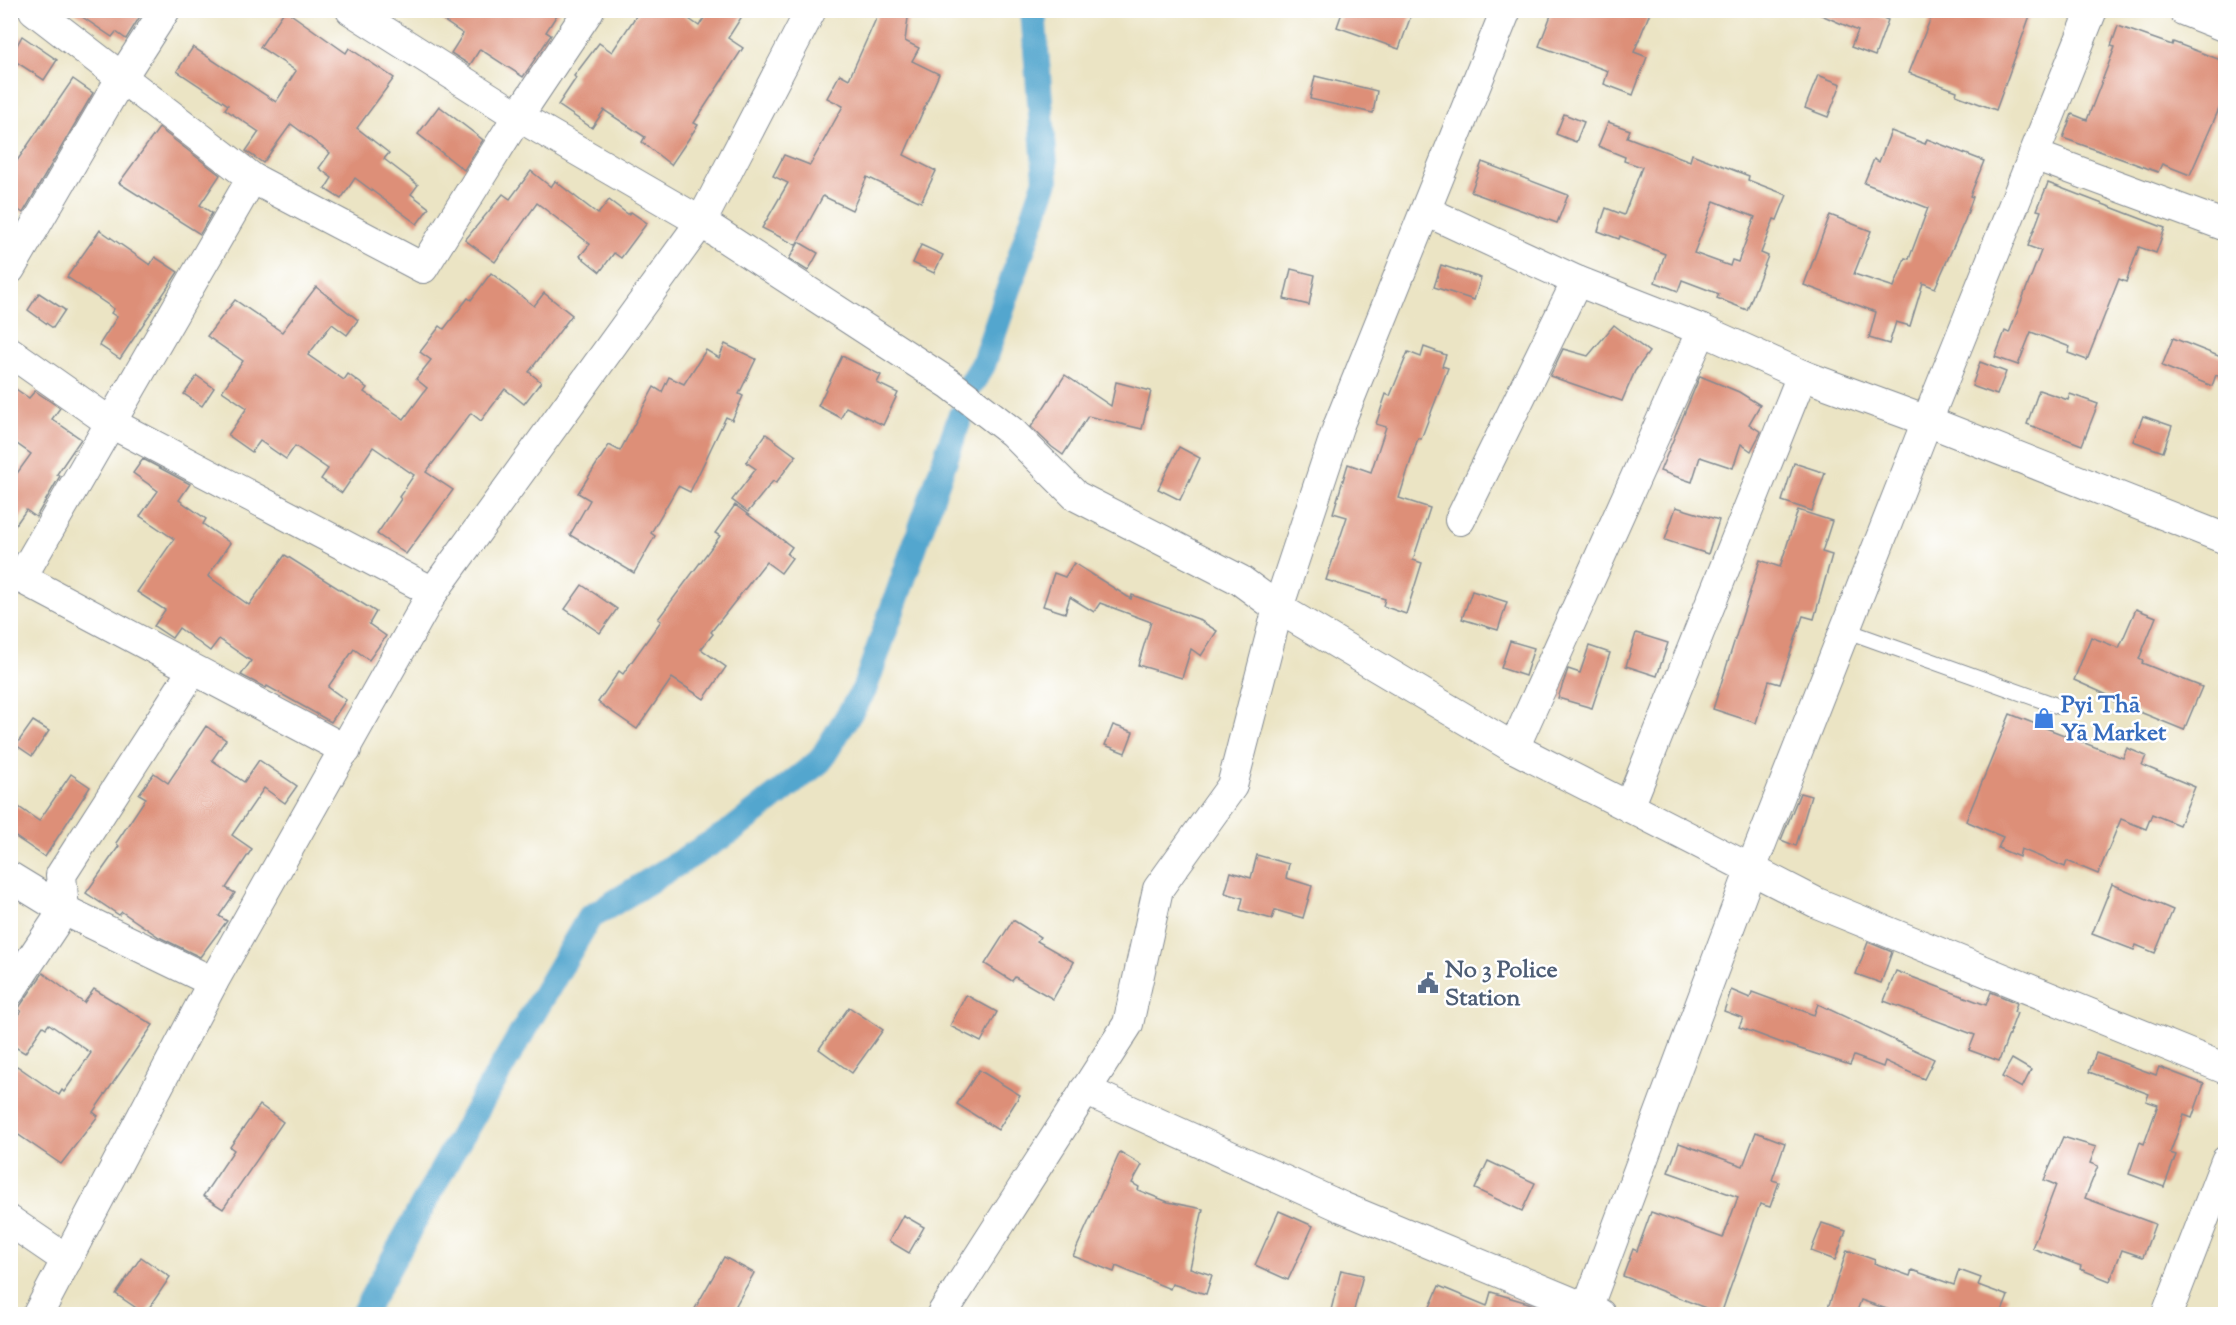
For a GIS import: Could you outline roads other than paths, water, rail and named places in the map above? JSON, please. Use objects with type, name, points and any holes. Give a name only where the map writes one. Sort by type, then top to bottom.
[{"type":"street","points":[[34,10],[252,178],[423,268],[518,116],[589,10]]},
{"type":"street","points":[[10,269],[122,77],[165,10]]},
{"type":"street","points":[[351,10],[518,116],[701,222],[950,384],[1012,432],[1076,496],[1240,580],[1278,608],[1514,748],[1817,903],[2226,1069]]},
{"type":"street","points":[[38,1314],[213,982],[346,750],[433,592],[701,222],[811,10]]},
{"type":"street","points":[[942,1314],[1128,1024],[1158,889],[1232,786],[1278,608],[1338,428],[1506,10]]},
{"type":"street","points":[[1085,1090],[1342,1207],[1590,1313],[1751,869],[2092,10]]},
{"type":"street","points":[[2183,10],[2226,27]]},
{"type":"street","points":[[2034,154],[2226,226]]},
{"type":"street","points":[[252,178],[21,578],[346,750]]},
{"type":"street","points":[[1426,211],[1577,281],[1702,330],[1802,375],[1927,421],[2226,539]]},
{"type":"street","points":[[1460,520],[1577,281]]},
{"type":"street","points":[[1514,748],[1702,330]]},
{"type":"street","points":[[10,352],[111,423],[433,592]]},
{"type":"street","points":[[1629,807],[1802,375]]},
{"type":"street","points":[[10,991],[64,910],[61,875],[193,670]]},
{"type":"street","points":[[10,877],[64,910],[213,982]]},
{"type":"street","points":[[2167,1314],[2226,1161]]},
{"type":"street","points":[[10,1221],[67,1260]]},
{"type":"lane","points":[[1845,630],[2058,706]]},
{"type":"waterway","points":[[971,384],[983,365],[1046,180],[1033,10]]},
{"type":"waterway","points":[[363,1314],[451,1154],[589,918],[734,829],[820,761],[864,690],[960,417]]},
{"type":"place","name":"Pyi Thā Yā Market","points":[[2044,718]]},
{"type":"place","name":"No 3 Police Station","points":[[1428,983]]}]
